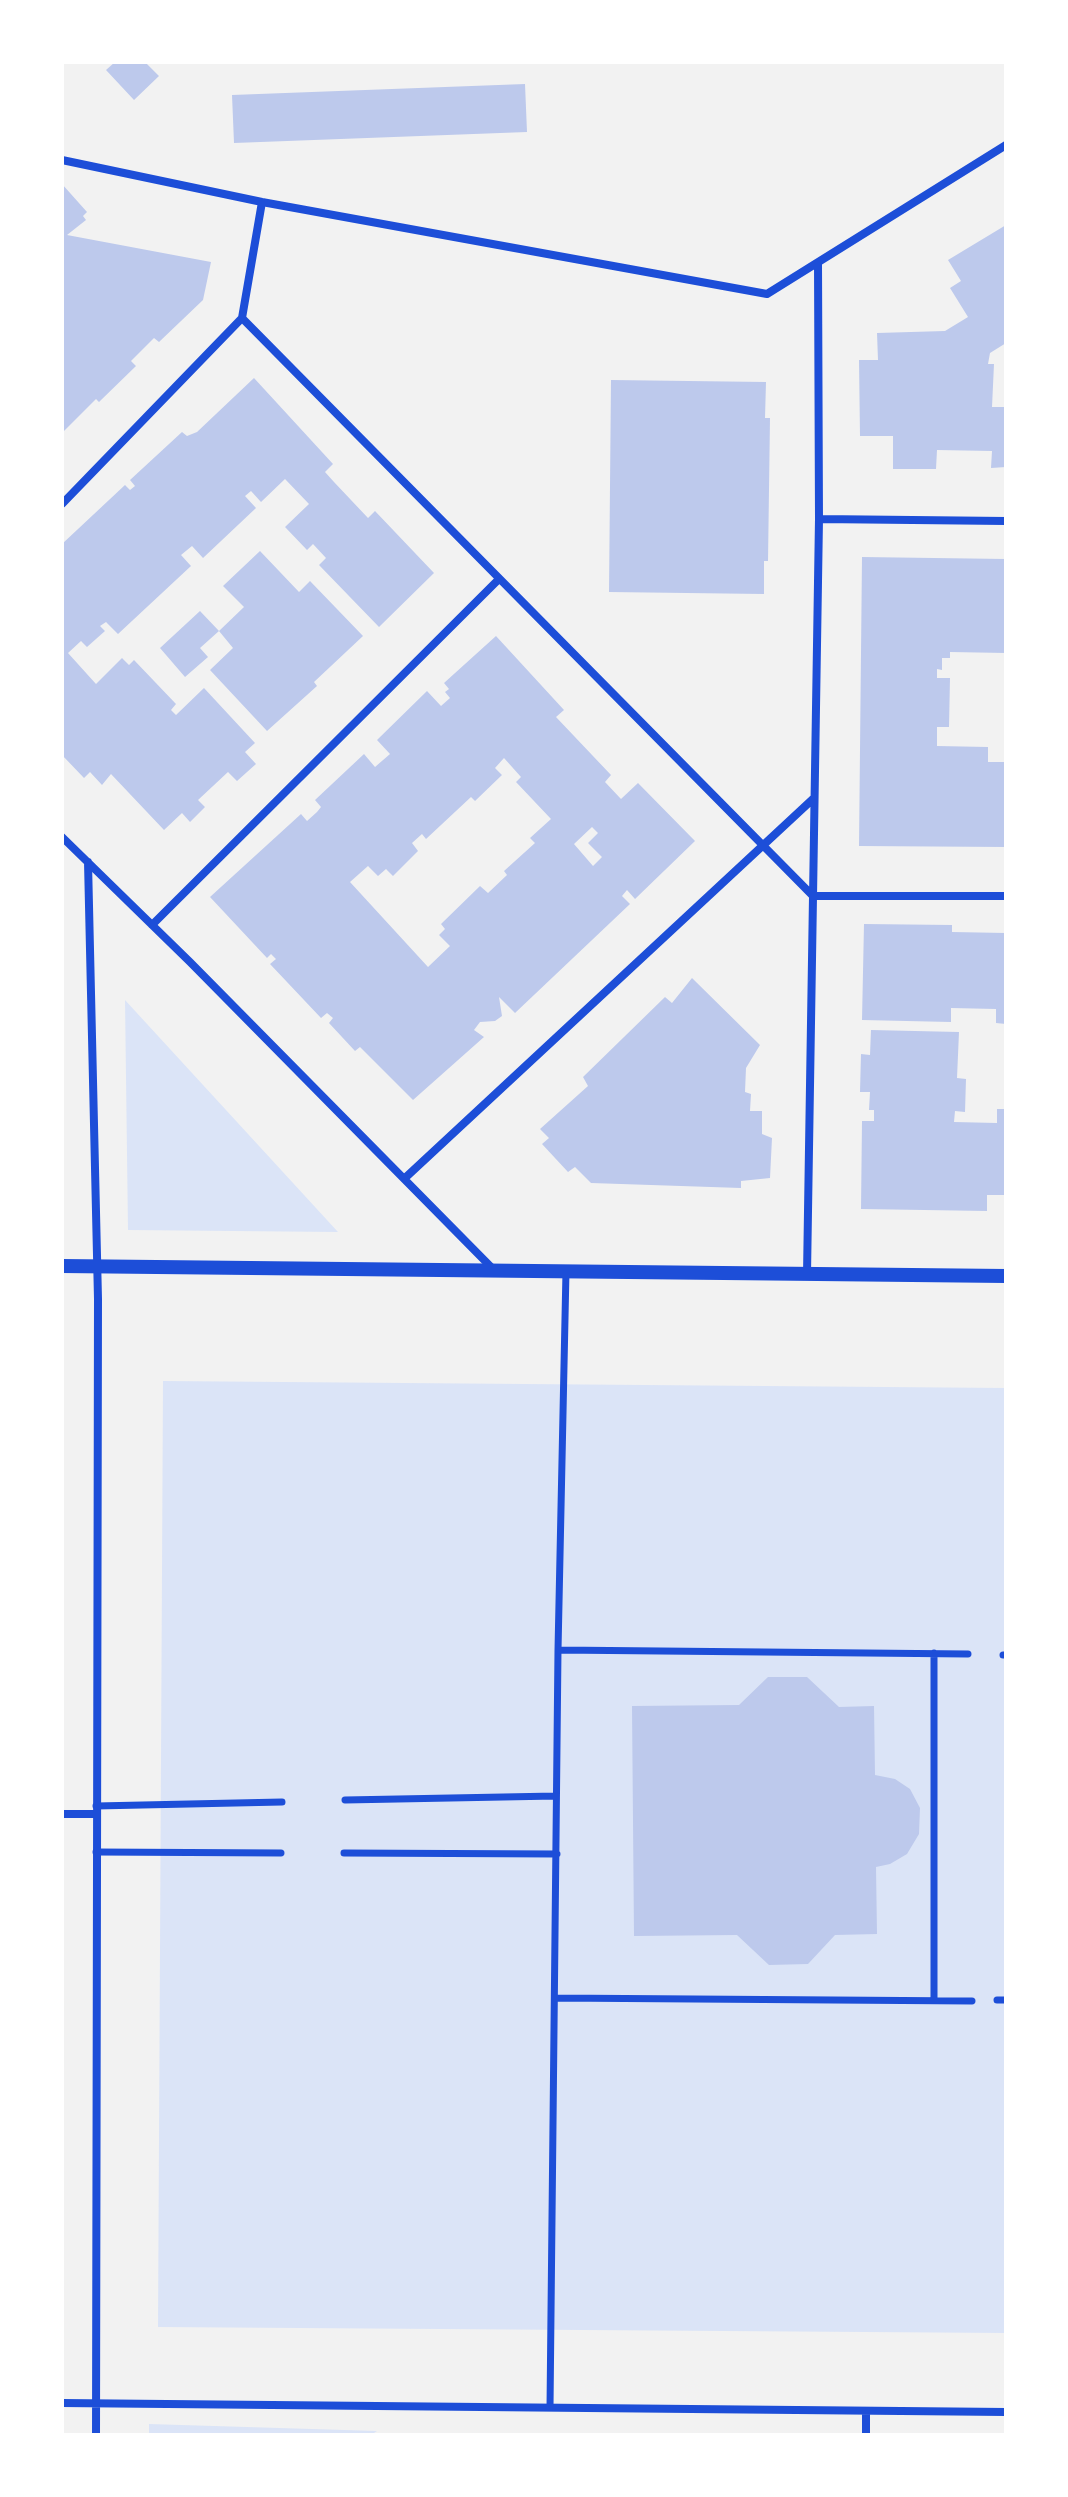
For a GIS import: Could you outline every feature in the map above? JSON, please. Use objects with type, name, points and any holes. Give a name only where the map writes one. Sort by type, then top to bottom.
[{"type":"street","points":[[62,160],[262,202],[767,294],[1006,145]]},
{"type":"street","points":[[62,504],[242,318],[262,202]]},
{"type":"street","points":[[807,1274],[819,519],[818,263]]},
{"type":"street","points":[[242,318],[813,896],[1006,896]]},
{"type":"street","points":[[819,519],[1006,521]]},
{"type":"street","points":[[152,925],[499,579]]},
{"type":"street","points":[[405,1178],[814,798]]},
{"type":"street","points":[[62,837],[494,1270]]},
{"type":"street","points":[[88,862],[98,1267],[96,2435]]},
{"type":"street","points":[[62,1266],[1006,1276]]},
{"type":"street","points":[[550,2407],[558,1650],[566,1271]]},
{"type":"street","points":[[558,1650],[968,1654]]},
{"type":"street","points":[[934,1653],[934,2000]]},
{"type":"street","points":[[345,1800],[556,1796]]},
{"type":"street","points":[[62,1814],[282,1802]]},
{"type":"street","points":[[96,1852],[281,1853]]},
{"type":"street","points":[[344,1853],[557,1854]]},
{"type":"street","points":[[555,1998],[972,2001]]},
{"type":"street","points":[[62,2403],[1006,2412]]},
{"type":"street","points":[[866,2411],[866,2435]]},
{"type":"shaded area","points":[[125,1000],[338,1232],[128,1230]]},
{"type":"shaded area","points":[[163,1381],[1006,1388],[1006,2333],[158,2327]]},
{"type":"shaded area","points":[[149,2424],[377,2431],[371,2435],[149,2435]]},
{"type":"building","points":[[115,62],[145,62],[159,76],[134,100],[106,70]]},
{"type":"building","points":[[525,84],[527,132],[234,143],[232,95]]},
{"type":"building","points":[[62,184],[87,212],[83,216],[86,220],[67,235],[211,262],[203,300],[159,342],[154,338],[131,361],[136,366],[62,433]]},
{"type":"building","points":[[1006,225],[1006,343],[990,353],[988,364],[994,364],[992,407],[1006,407],[1006,467],[991,468],[992,451],[937,450],[936,469],[893,469],[893,436],[860,436],[859,360],[878,360],[877,333],[945,331],[968,317],[950,288],[961,281],[948,260]]},
{"type":"building","points":[[254,378],[333,464],[325,472],[334,482],[368,518],[375,511],[434,573],[379,627],[319,565],[326,558],[313,544],[307,550],[285,527],[309,504],[285,479],[261,502],[251,491],[245,496],[256,508],[203,558],[192,546],[181,555],[191,566],[118,634],[106,622],[100,626],[105,631],[87,647],[81,641],[68,653],[96,684],[122,658],[129,665],[134,660],[176,704],[171,710],[176,715],[204,688],[255,743],[245,752],[256,764],[237,781],[228,772],[198,800],[205,807],[190,822],[182,813],[164,830],[111,774],[102,785],[90,772],[84,778],[62,755],[62,544],[125,485],[130,490],[135,486],[130,480],[182,432],[187,436],[197,432]]},
{"type":"building","points":[[611,380],[766,382],[765,418],[770,418],[768,561],[764,561],[764,594],[609,592]]},
{"type":"building","points":[[260,551],[299,592],[310,581],[363,636],[314,682],[317,686],[267,731],[210,670],[233,648],[219,631],[244,607],[223,586]]},
{"type":"building","points":[[862,557],[1006,559],[1006,653],[950,652],[950,658],[942,658],[942,670],[937,669],[937,678],[950,678],[949,727],[937,727],[937,746],[988,747],[988,762],[1006,762],[1006,847],[859,846]]},
{"type":"building","points":[[200,611],[219,631],[200,648],[208,657],[185,677],[160,648]]},
{"type":"building","points":[[496,636],[564,710],[556,717],[611,775],[605,782],[621,799],[638,783],[695,841],[635,899],[627,890],[622,896],[630,904],[515,1013],[499,997],[502,1016],[495,1021],[480,1022],[474,1030],[484,1037],[413,1100],[360,1047],[355,1051],[329,1023],[333,1018],[327,1013],[321,1018],[270,964],[276,959],[271,954],[267,958],[210,897],[301,814],[307,821],[317,812],[321,807],[315,800],[364,754],[375,767],[390,754],[377,740],[427,691],[441,706],[450,698],[445,692],[449,689],[444,683]],"holes":[[[504,758],[521,777],[516,782],[551,819],[530,838],[535,843],[504,871],[507,875],[488,893],[480,886],[441,924],[445,929],[439,935],[450,946],[428,967],[350,882],[368,866],[378,876],[386,869],[393,876],[418,851],[412,843],[422,834],[426,839],[471,797],[475,801],[502,775],[495,768]],[[592,827],[598,833],[588,843],[602,857],[593,866],[574,844]]]},
{"type":"building","points":[[864,924],[952,925],[952,932],[1006,933],[1006,1024],[996,1023],[996,1009],[951,1008],[951,1022],[862,1020]]},
{"type":"building","points":[[692,978],[760,1045],[746,1068],[745,1092],[751,1094],[750,1111],[762,1111],[762,1134],[772,1138],[770,1178],[741,1181],[741,1188],[591,1183],[575,1167],[568,1172],[542,1144],[549,1138],[540,1129],[588,1086],[583,1077],[665,997],[672,1003]]},
{"type":"building","points":[[871,1030],[959,1032],[957,1078],[966,1079],[965,1112],[955,1111],[954,1122],[997,1123],[997,1109],[1006,1109],[1006,1195],[987,1195],[987,1211],[861,1209],[862,1121],[874,1121],[874,1110],[869,1110],[870,1092],[860,1092],[861,1054],[870,1055]]},
{"type":"building","points":[[768,1677],[807,1677],[839,1707],[874,1706],[875,1775],[895,1779],[910,1789],[920,1808],[919,1834],[907,1854],[890,1864],[876,1867],[877,1934],[835,1935],[808,1964],[769,1965],[737,1935],[634,1936],[632,1706],[739,1705]]}]
